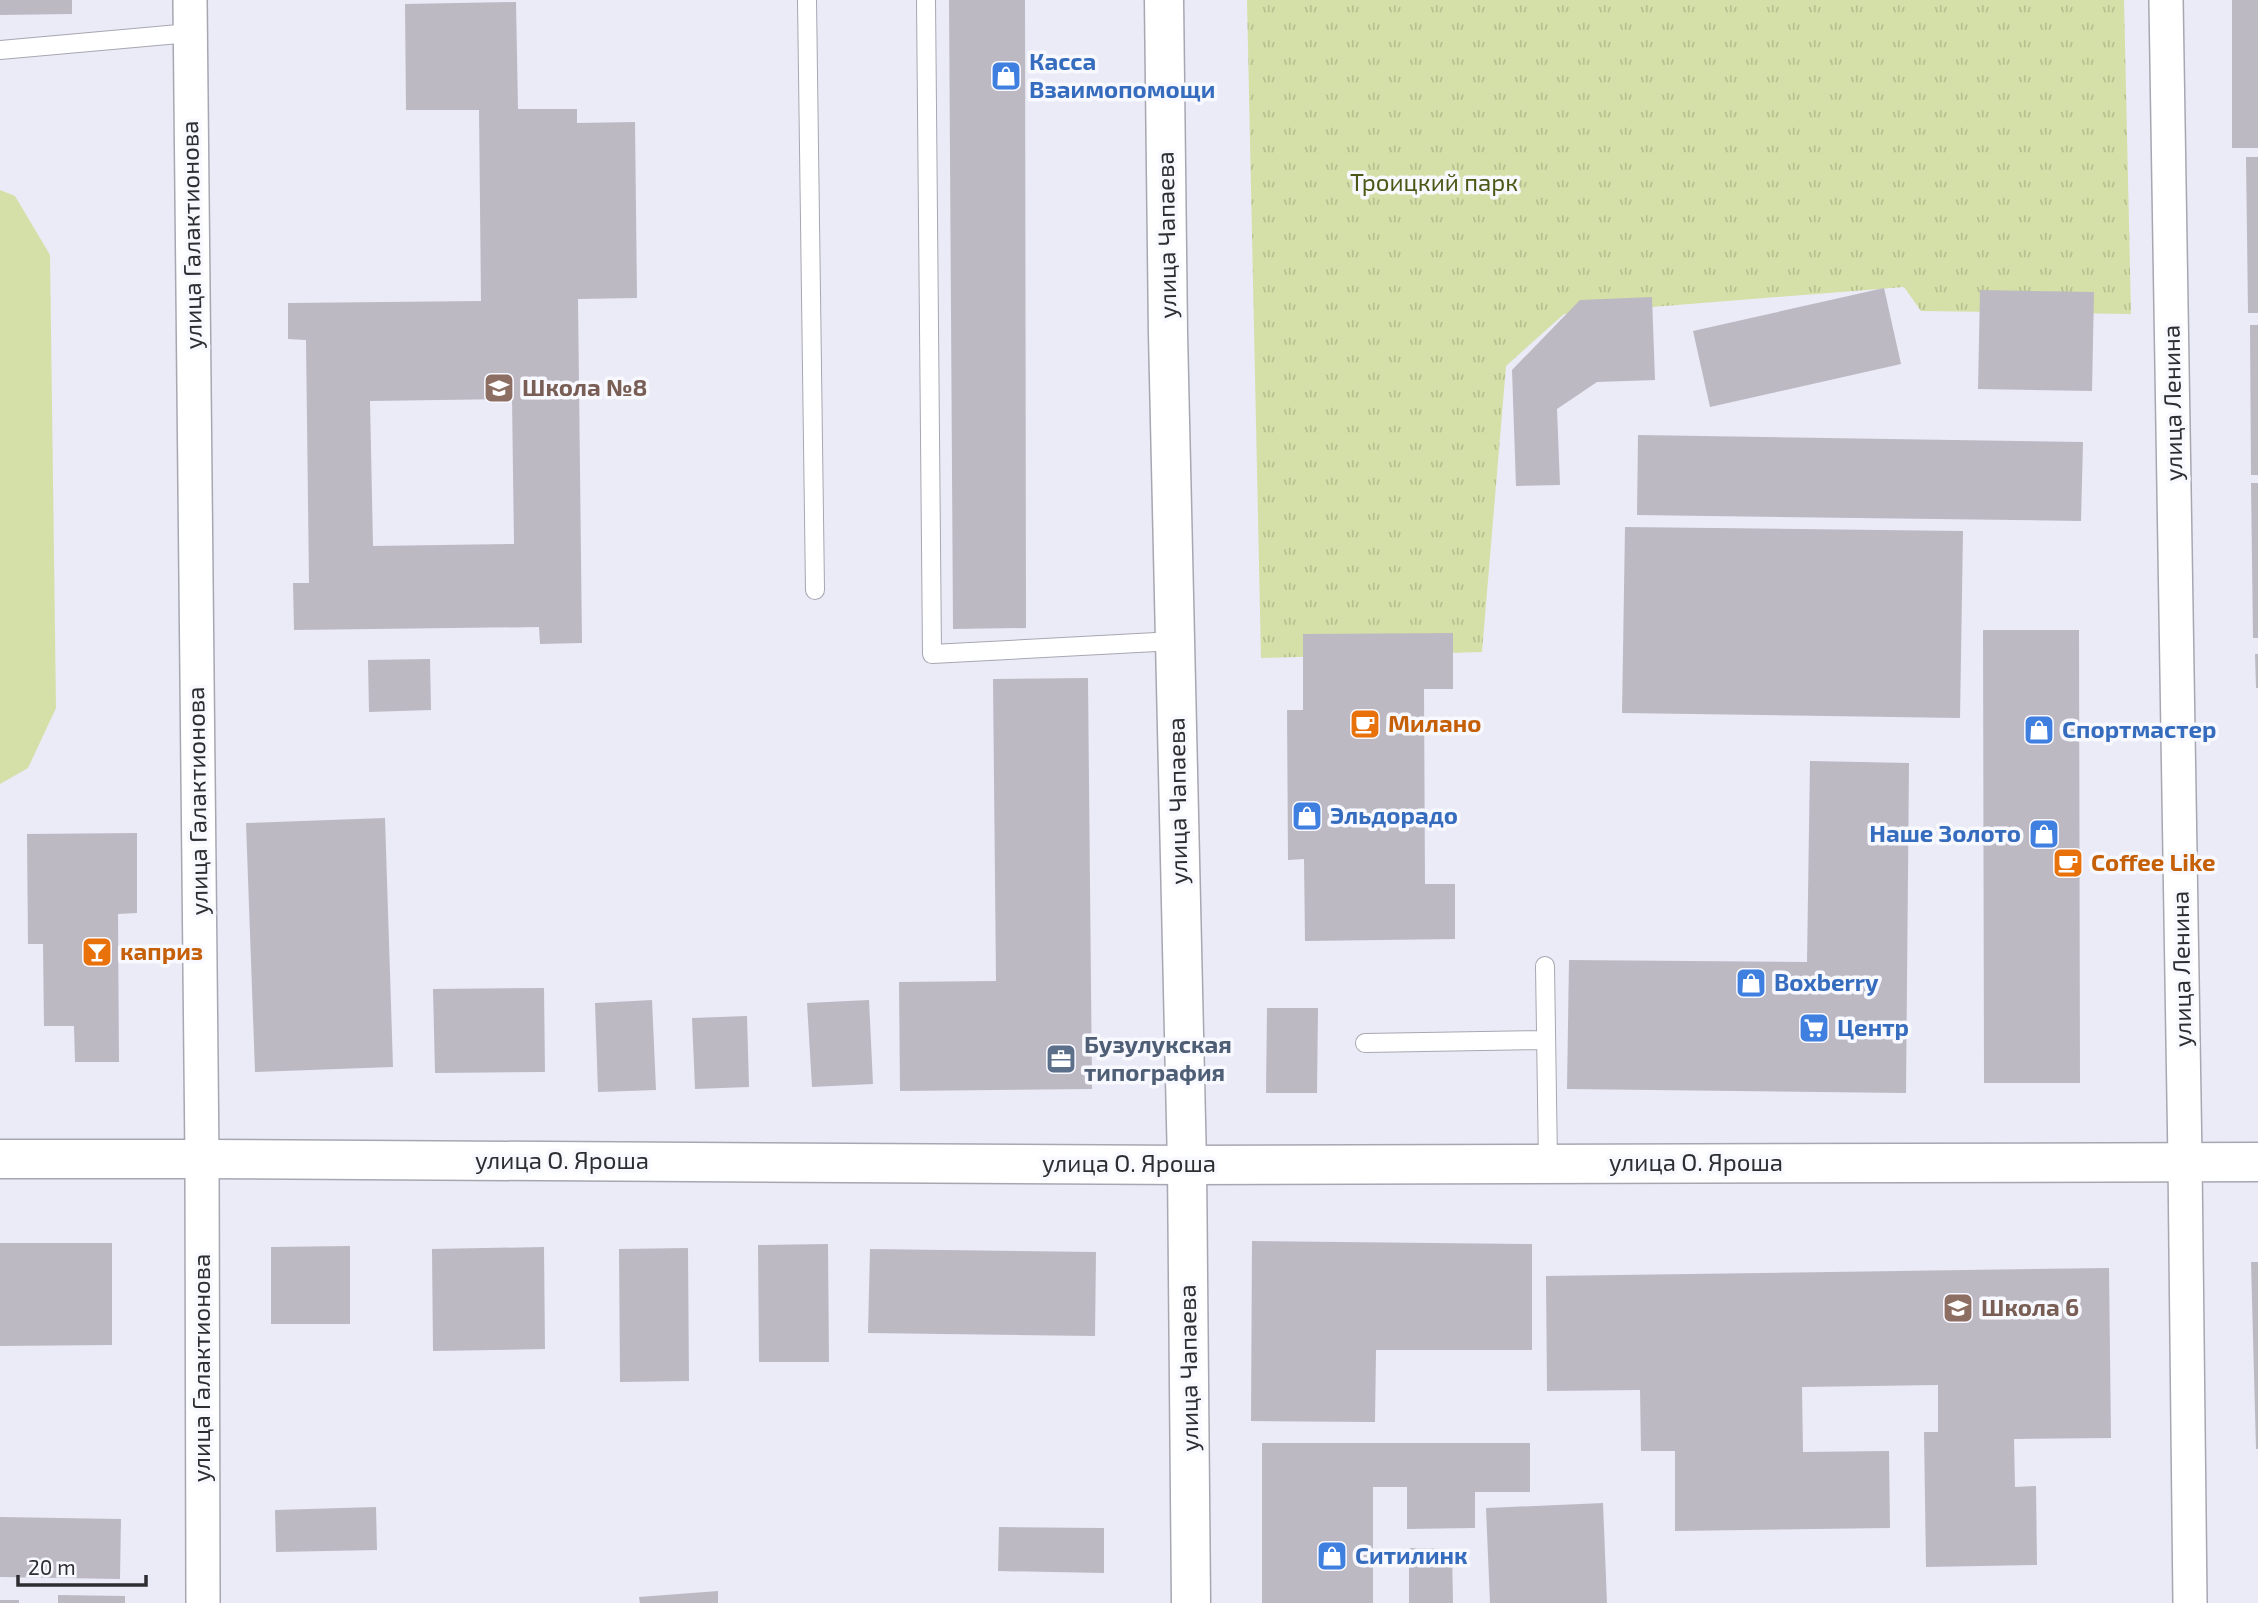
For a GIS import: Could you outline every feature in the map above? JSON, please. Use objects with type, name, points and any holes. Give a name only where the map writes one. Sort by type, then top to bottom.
[{"type":"main road","name":"улица Чапаева","points":[[1164,0],[1168,348],[1187,1165],[1191,1603]]},
{"type":"main road","name":"улица О. Яроша","points":[[0,1159],[1187,1165],[2258,1162]]},
{"type":"street","name":"улица Галактионова","points":[[190,0],[202,1158],[202,1603]]},
{"type":"street","name":"улица Ленина","points":[[2166,0],[2190,1603]]},
{"type":"lane","points":[[807,0],[815,590]]},
{"type":"lane","points":[[926,0],[932,654],[1174,641]]},
{"type":"lane","points":[[0,50],[190,33]]},
{"type":"lane","points":[[1545,966],[1548,1163]]},
{"type":"lane","points":[[1365,1043],[1546,1040]]},
{"type":"green space","name":"Троицкий парк","points":[[1247,0],[2124,0],[2131,314],[1921,311],[1904,287],[1564,314],[1506,366],[1482,652],[1261,658]]},
{"type":"green space","points":[[0,190],[15,196],[50,255],[56,708],[28,768],[0,784]]},
{"type":"building","points":[[0,0],[72,0],[72,14],[0,15]]},
{"type":"building","points":[[949,0],[1025,0],[1026,628],[953,629]]},
{"type":"building","points":[[2232,0],[2258,0],[2258,148],[2232,148]]},
{"type":"building","points":[[516,2],[518,109],[577,109],[577,123],[635,122],[637,298],[578,299],[582,643],[540,644],[539,627],[294,630],[293,583],[309,583],[306,340],[288,339],[288,303],[481,301],[479,110],[406,110],[405,4]],"holes":[[[512,399],[514,544],[373,546],[370,401]]]},
{"type":"building","points":[[2246,157],[2258,157],[2258,313],[2248,313]]},
{"type":"building","points":[[1884,288],[1901,364],[1710,407],[1693,331]]},
{"type":"building","points":[[1980,290],[2094,292],[2092,391],[1978,389]]},
{"type":"building","points":[[1652,297],[1655,380],[1597,382],[1557,409],[1560,485],[1516,486],[1512,370],[1580,300]]},
{"type":"building","points":[[2250,325],[2258,325],[2258,475],[2251,475]]},
{"type":"building","points":[[1638,435],[2083,442],[2081,521],[1637,515]]},
{"type":"building","points":[[2251,483],[2258,483],[2258,638],[2253,638]]},
{"type":"building","points":[[1625,527],[1963,531],[1960,718],[1622,713]]},
{"type":"building","points":[[1983,630],[2079,630],[2080,1083],[1984,1083]]},
{"type":"building","points":[[1453,633],[1453,689],[1424,689],[1425,884],[1455,884],[1455,939],[1305,941],[1304,859],[1288,860],[1287,710],[1303,710],[1303,634]]},
{"type":"building","points":[[2255,654],[2258,654],[2258,688],[2256,688]]},
{"type":"building","points":[[430,659],[431,710],[369,712],[368,660]]},
{"type":"building","points":[[1088,678],[1092,1089],[900,1091],[899,982],[996,981],[993,679]]},
{"type":"building","points":[[1810,761],[1909,763],[1906,1093],[1567,1089],[1569,960],[1807,962]]},
{"type":"building","points":[[385,818],[393,1067],[255,1072],[246,823]]},
{"type":"building","points":[[137,833],[137,913],[118,914],[119,1062],[75,1062],[74,1026],[44,1026],[43,944],[28,944],[27,834]]},
{"type":"building","points":[[544,988],[545,1072],[435,1073],[433,989]]},
{"type":"building","points":[[652,1000],[656,1090],[598,1092],[595,1003]]},
{"type":"building","points":[[869,1000],[873,1084],[812,1087],[807,1003]]},
{"type":"building","points":[[1267,1008],[1318,1008],[1317,1093],[1266,1093]]},
{"type":"building","points":[[747,1016],[749,1087],[695,1089],[692,1018]]},
{"type":"building","points":[[1252,1241],[1532,1244],[1532,1350],[1376,1350],[1375,1422],[1251,1421]]},
{"type":"building","points":[[0,1243],[112,1243],[112,1345],[0,1346]]},
{"type":"building","points":[[828,1244],[829,1362],[759,1362],[758,1245]]},
{"type":"building","points":[[350,1246],[350,1324],[271,1324],[271,1247]]},
{"type":"building","points":[[544,1247],[545,1349],[433,1351],[432,1249]]},
{"type":"building","points":[[688,1248],[689,1381],[620,1382],[619,1249]]},
{"type":"building","points":[[870,1249],[1096,1252],[1095,1336],[868,1333]]},
{"type":"building","points":[[2251,1262],[2258,1262],[2258,1449],[2256,1449]]},
{"type":"building","points":[[2109,1268],[2111,1438],[2014,1439],[2015,1487],[2036,1486],[2037,1565],[1926,1567],[1924,1432],[1938,1432],[1938,1385],[1802,1387],[1803,1452],[1889,1451],[1890,1528],[1675,1531],[1675,1451],[1641,1451],[1640,1390],[1547,1391],[1546,1276]]},
{"type":"building","points":[[1262,1443],[1530,1443],[1530,1492],[1475,1492],[1475,1528],[1407,1529],[1407,1487],[1373,1487],[1373,1603],[1262,1603]]},
{"type":"building","points":[[1603,1503],[1607,1603],[1490,1603],[1486,1508]]},
{"type":"building","points":[[376,1507],[377,1550],[276,1552],[275,1510]]},
{"type":"building","points":[[0,1517],[121,1519],[120,1579],[0,1577]]},
{"type":"building","points":[[999,1527],[1104,1528],[1104,1573],[998,1571]]},
{"type":"building","points":[[1409,1548],[1452,1549],[1453,1603],[1409,1603]]},
{"type":"building","points":[[718,1591],[718,1603],[640,1603],[639,1597]]},
{"type":"building","points":[[58,1595],[125,1596],[125,1603],[58,1603]]},
{"type":"building","points":[[0,1600],[19,1600],[19,1603],[0,1603]]},
{"type":"place","name":"Касса Взаимопомощи","points":[[1006,76]]},
{"type":"place","name":"Школа №8","points":[[499,388]]},
{"type":"place","name":"Милано","points":[[1365,724]]},
{"type":"place","name":"Спортмастер","points":[[2039,730]]},
{"type":"place","name":"Эльдорадо","points":[[1307,816]]},
{"type":"place","name":"Наше Золото","points":[[2044,834]]},
{"type":"place","name":"Coffee Like","points":[[2068,863]]},
{"type":"place","name":"каприз","points":[[97,952]]},
{"type":"place","name":"Boxberry","points":[[1751,983]]},
{"type":"place","name":"Центр","points":[[1814,1028]]},
{"type":"place","name":"Бузулукская типография","points":[[1061,1059]]},
{"type":"place","name":"Школа 6","points":[[1958,1308]]},
{"type":"place","name":"Ситилинк","points":[[1332,1556]]}]
